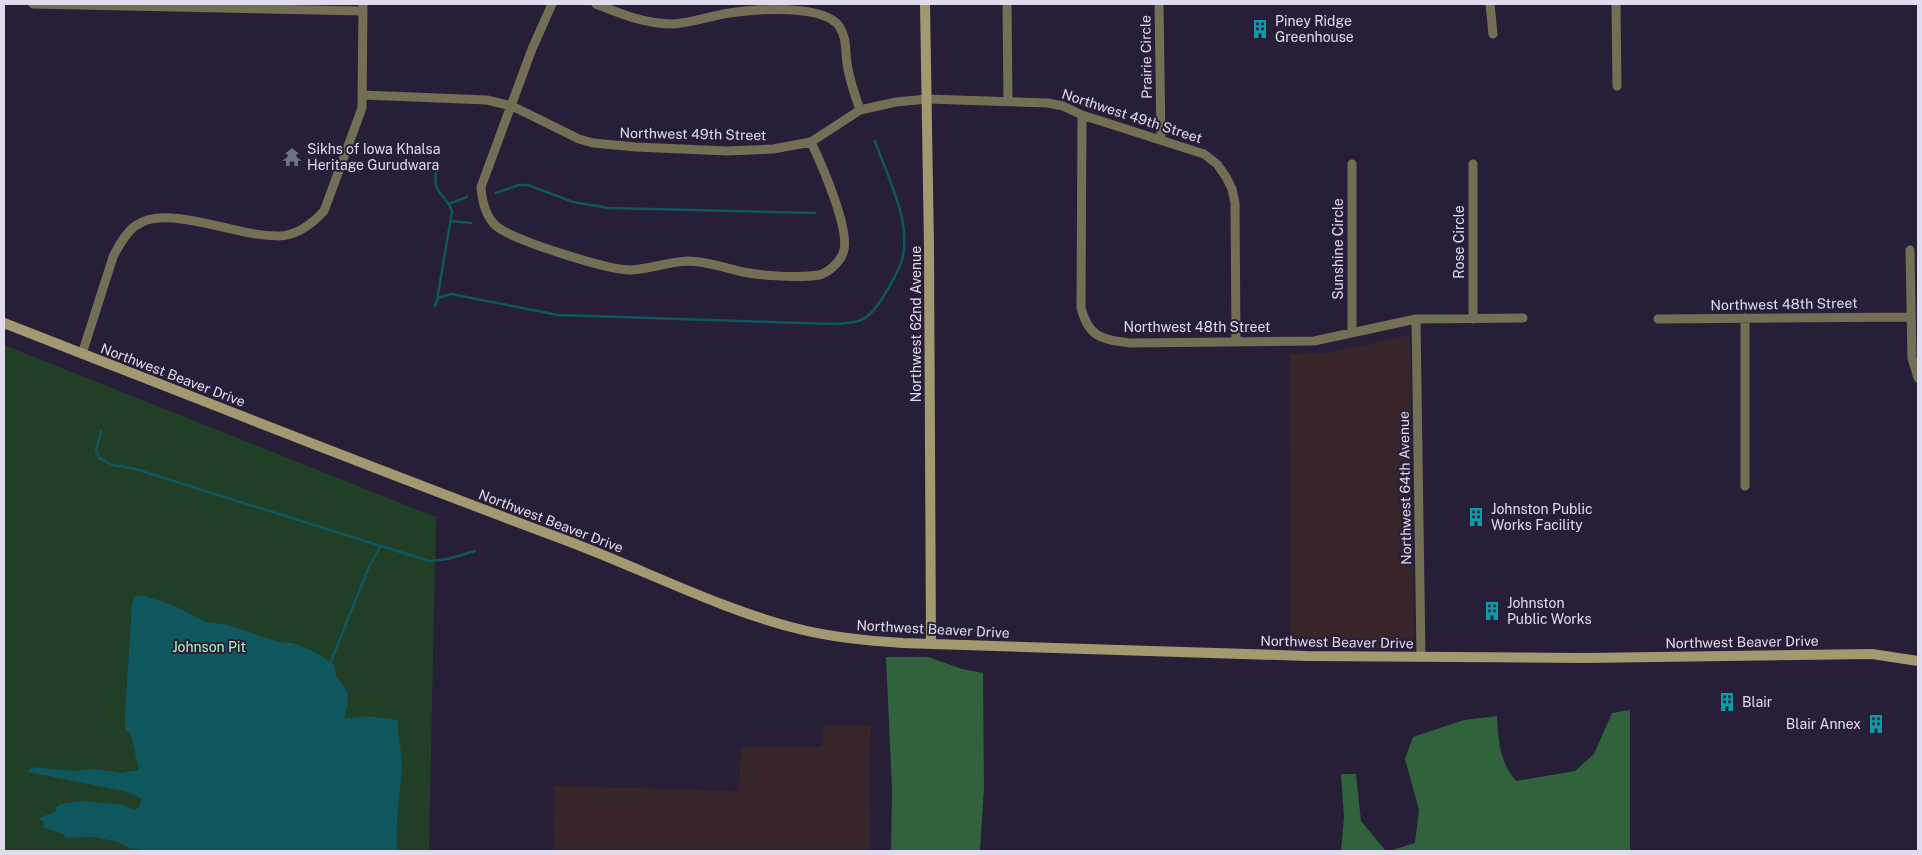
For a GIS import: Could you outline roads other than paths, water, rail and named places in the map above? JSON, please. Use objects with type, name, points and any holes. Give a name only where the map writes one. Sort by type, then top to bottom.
[{"type":"main road","name":"Northwest 62nd Avenue","points":[[925,4],[928,99],[931,644]]},
{"type":"main road","name":"Northwest Beaver Drive","points":[[4,323],[387,474],[592,550],[749,614],[804,630],[853,639],[931,644],[1307,656],[1872,654],[1918,661]]},
{"type":"street","points":[[33,4],[363,8],[363,95],[360,114],[324,211],[312,224],[298,231],[279,236],[175,218],[148,220],[136,225],[121,242],[113,257],[82,354]]},
{"type":"street","points":[[552,4],[532,49],[481,187],[486,210],[495,225],[512,235],[611,269],[632,270],[688,261],[714,264],[745,273],[820,275],[838,263],[844,252],[846,241],[843,225],[811,142]]},
{"type":"street","points":[[596,4],[630,18],[662,23],[682,23],[744,11],[811,12],[824,15],[839,26],[844,37],[847,62],[860,110]]},
{"type":"street","points":[[1007,4],[1008,102]]},
{"type":"street","name":"Prairie Circle","points":[[1159,4],[1161,139]]},
{"type":"street","points":[[1490,4],[1493,34]]},
{"type":"street","points":[[1616,4],[1617,86]]},
{"type":"street","name":"Northwest 49th Street","points":[[363,95],[487,100],[512,106],[579,139],[611,146],[727,150],[773,149],[811,142],[860,110],[896,102],[928,99],[1048,103],[1063,106],[1082,115],[1204,154],[1218,164],[1232,189],[1235,203],[1236,342]]},
{"type":"street","name":"Northwest 48th Street","points":[[1082,115],[1081,308],[1085,323],[1094,334],[1110,340],[1130,343],[1314,340],[1416,320],[1523,318]]},
{"type":"street","name":"Sunshine Circle","points":[[1352,164],[1352,333]]},
{"type":"street","name":"Rose Circle","points":[[1473,164],[1473,319]]},
{"type":"street","points":[[1910,250],[1912,358],[1918,378]]},
{"type":"street","name":"Northwest 48th Street","points":[[1658,319],[1911,317]]},
{"type":"street","points":[[1744,318],[1745,486]]},
{"type":"street","name":"Northwest 64th Avenue","points":[[1416,320],[1421,657]]},
{"type":"waterway","points":[[435,306],[438,298],[451,294],[558,315],[833,324],[858,321],[870,314],[880,302],[901,263],[904,249],[902,217],[875,141]]},
{"type":"waterway","points":[[436,173],[435,180],[438,191],[450,206],[452,212],[437,300]]},
{"type":"waterway","points":[[496,193],[519,185],[528,185],[573,202],[609,208],[815,213]]},
{"type":"waterway","points":[[449,204],[467,197]]},
{"type":"waterway","points":[[451,221],[471,223]]},
{"type":"waterway","points":[[101,431],[96,451],[99,458],[113,465],[135,469],[429,561],[448,559],[475,551]]},
{"type":"waterway","points":[[331,661],[369,567],[381,546]]},
{"type":"place","name":"Piney Ridge Greenhouse","points":[[1260,29]]},
{"type":"place","name":"Sikhs of Iowa Khalsa Heritage Gurudwara","points":[[292,157]]},
{"type":"place","name":"Johnston Public Works Facility","points":[[1476,517]]},
{"type":"place","name":"Johnston Public Works","points":[[1492,611]]},
{"type":"place","name":"Blair","points":[[1727,702]]},
{"type":"place","name":"Blair Annex","points":[[1876,724]]},
{"type":"park label","name":"Johnson Pit","points":[[209,647]]}]
